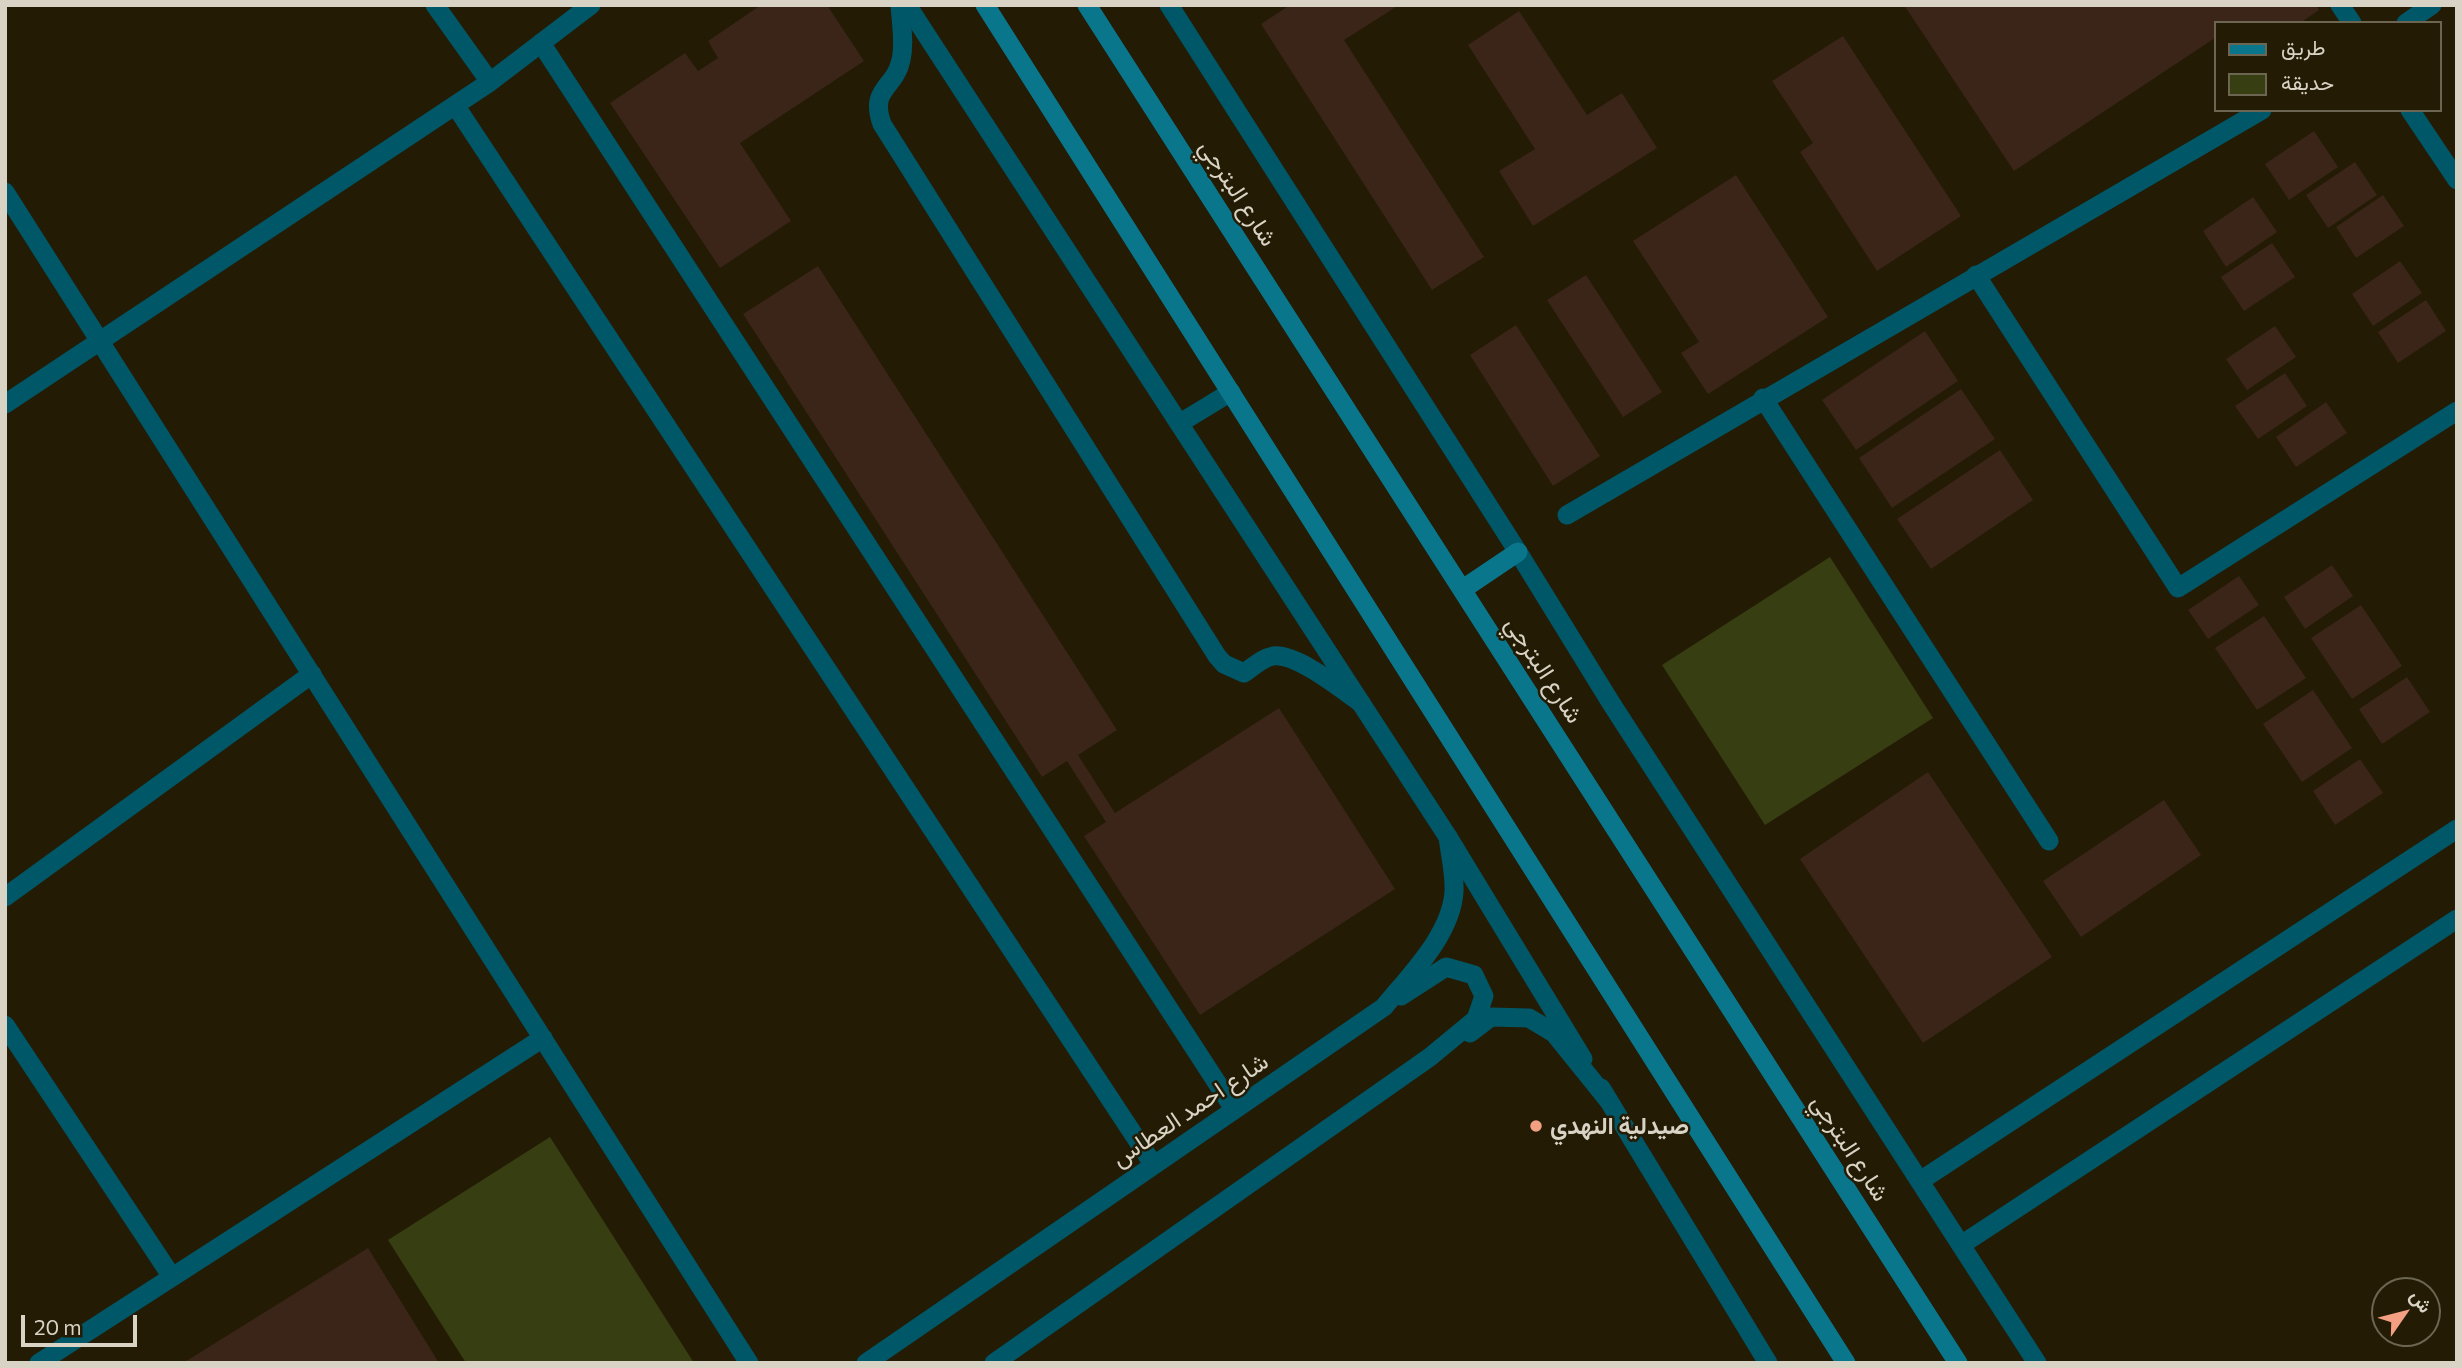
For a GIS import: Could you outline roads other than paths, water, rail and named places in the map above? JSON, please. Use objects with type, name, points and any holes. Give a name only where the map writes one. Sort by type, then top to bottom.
[{"type":"main road","points":[[985,5],[1846,1363]]},
{"type":"main road","name":"شارع البترجي","points":[[1087,5],[1958,1363]]},
{"type":"main road","points":[[1463,589],[1518,552]]},
{"type":"street","points":[[435,5],[490,82]]},
{"type":"street","points":[[5,404],[490,82],[590,5]]},
{"type":"street","points":[[900,5],[902,51],[900,64],[878,97],[877,111],[882,124],[1217,656],[1224,664],[1244,673],[1274,656],[1285,658],[1316,673],[1362,704]]},
{"type":"street","points":[[907,5],[1448,837],[1768,1363]]},
{"type":"street","name":"شارع البترجي","points":[[1169,5],[1518,552],[1611,703],[2037,1363]]},
{"type":"street","points":[[2340,5],[2351,21]]},
{"type":"street","points":[[2409,21],[2432,5]]},
{"type":"street","points":[[541,43],[1234,1109]]},
{"type":"street","points":[[455,105],[1153,1164]]},
{"type":"street","points":[[1567,515],[1763,398],[2259,112]]},
{"type":"street","points":[[2411,112],[2457,180]]},
{"type":"street","points":[[5,192],[749,1363]]},
{"type":"street","points":[[1976,275],[2178,588],[2457,411]]},
{"type":"street","points":[[1180,423],[1231,392]]},
{"type":"street","points":[[1763,398],[2049,841]]},
{"type":"street","points":[[5,897],[312,674]]},
{"type":"street","points":[[1920,1181],[2457,829]]},
{"type":"street","name":"شارع احمد العطاس","points":[[866,1363],[1384,1007],[1416,969],[1446,923],[1454,892],[1448,837]]},
{"type":"street","points":[[1961,1245],[2457,919]]},
{"type":"street","points":[[994,1363],[1430,1057],[1476,1019],[1484,996],[1474,975],[1446,967],[1384,1007]]},
{"type":"street","points":[[1430,1057],[1466,1037],[1491,1017],[1529,1018],[1554,1033],[1608,1100]]},
{"type":"street","points":[[5,1025],[172,1277]]},
{"type":"street","points":[[39,1363],[543,1038]]},
{"type":"place","name":"صيدلية النهدي","points":[[1536,1126]]}]
